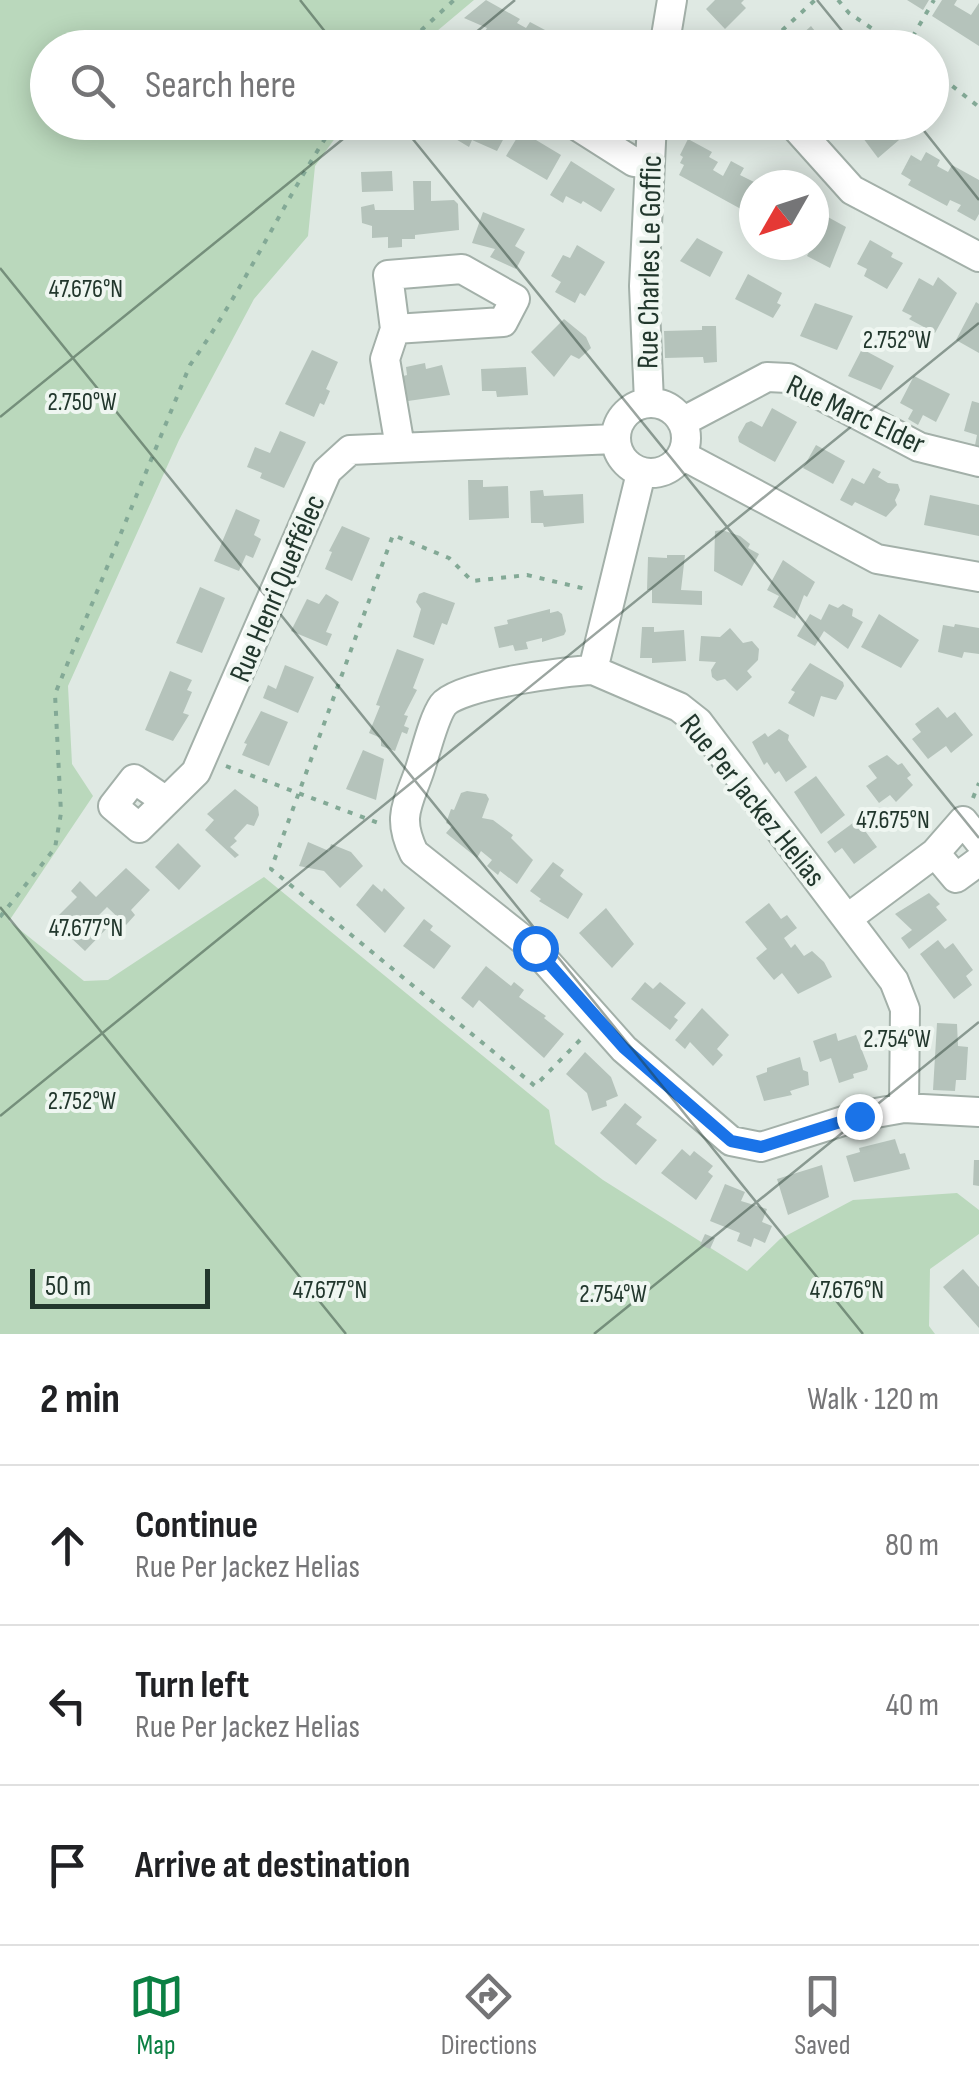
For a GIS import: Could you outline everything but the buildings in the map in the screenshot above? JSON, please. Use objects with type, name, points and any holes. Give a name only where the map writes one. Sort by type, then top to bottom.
[{"type":"street","points":[[667,30],[672,0]]},
{"type":"street","points":[[599,140],[634,162],[648,164]]},
{"type":"street","name":"Rue Charles Le Goffic","points":[[649,402],[644,286],[650,140]]},
{"type":"street","points":[[806,140],[852,190],[979,257]]},
{"type":"street","points":[[394,329],[385,359],[400,447]]},
{"type":"street","name":"Rue Marc Elder","points":[[682,422],[766,377],[788,378],[919,447],[979,462]]},
{"type":"street","points":[[649,402],[668,407],[682,422],[686,438],[682,455],[665,471],[641,473],[622,460],[615,439],[616,428],[628,410],[649,402]]},
{"type":"street","name":"Rue Henri Queffélec","points":[[166,801],[196,772],[204,758],[327,470],[350,450],[615,439]]},
{"type":"street","points":[[682,455],[878,558],[979,577]]},
{"type":"street","points":[[641,473],[593,670],[565,671],[460,693],[443,705],[405,813],[404,832],[414,853],[535,948],[624,1048],[731,1141],[761,1147],[859,1116],[904,1108],[979,1112]]},
{"type":"street","name":"Rue Per Jackez Helias","points":[[593,670],[679,708],[698,722],[894,981],[905,1009],[904,1108]]},
{"type":"street","points":[[848,918],[935,853],[963,821],[979,841]]},
{"type":"street","points":[[935,853],[956,878],[979,861]]},
{"type":"path","points":[[422,30],[454,0]]},
{"type":"path","points":[[783,30],[816,0]]},
{"type":"path","points":[[838,0],[849,13],[876,30]]},
{"type":"path","points":[[915,30],[934,0]]},
{"type":"path","points":[[949,83],[979,107]]},
{"type":"path","points":[[0,917],[54,848],[61,813],[55,694],[190,366],[224,317],[324,140]]},
{"type":"path","points":[[599,1021],[535,1086],[271,869],[392,535],[449,558],[472,581],[528,575],[610,594]]},
{"type":"path","points":[[204,758],[404,832]]},
{"type":"green space","points":[[0,0],[474,0],[438,30],[30,30],[30,140],[334,140],[315,166],[308,236],[254,299],[179,440],[68,686],[72,764],[93,796],[9,921],[84,981],[108,980],[264,877],[549,1110],[555,1144],[603,1180],[747,1271],[780,1239],[853,1200],[957,1193],[979,1210],[979,1234],[930,1269],[929,1326],[935,1334],[0,1334]]},
{"type":"route","points":[[535,948],[624,1048],[731,1141],[761,1147],[859,1116]]}]
